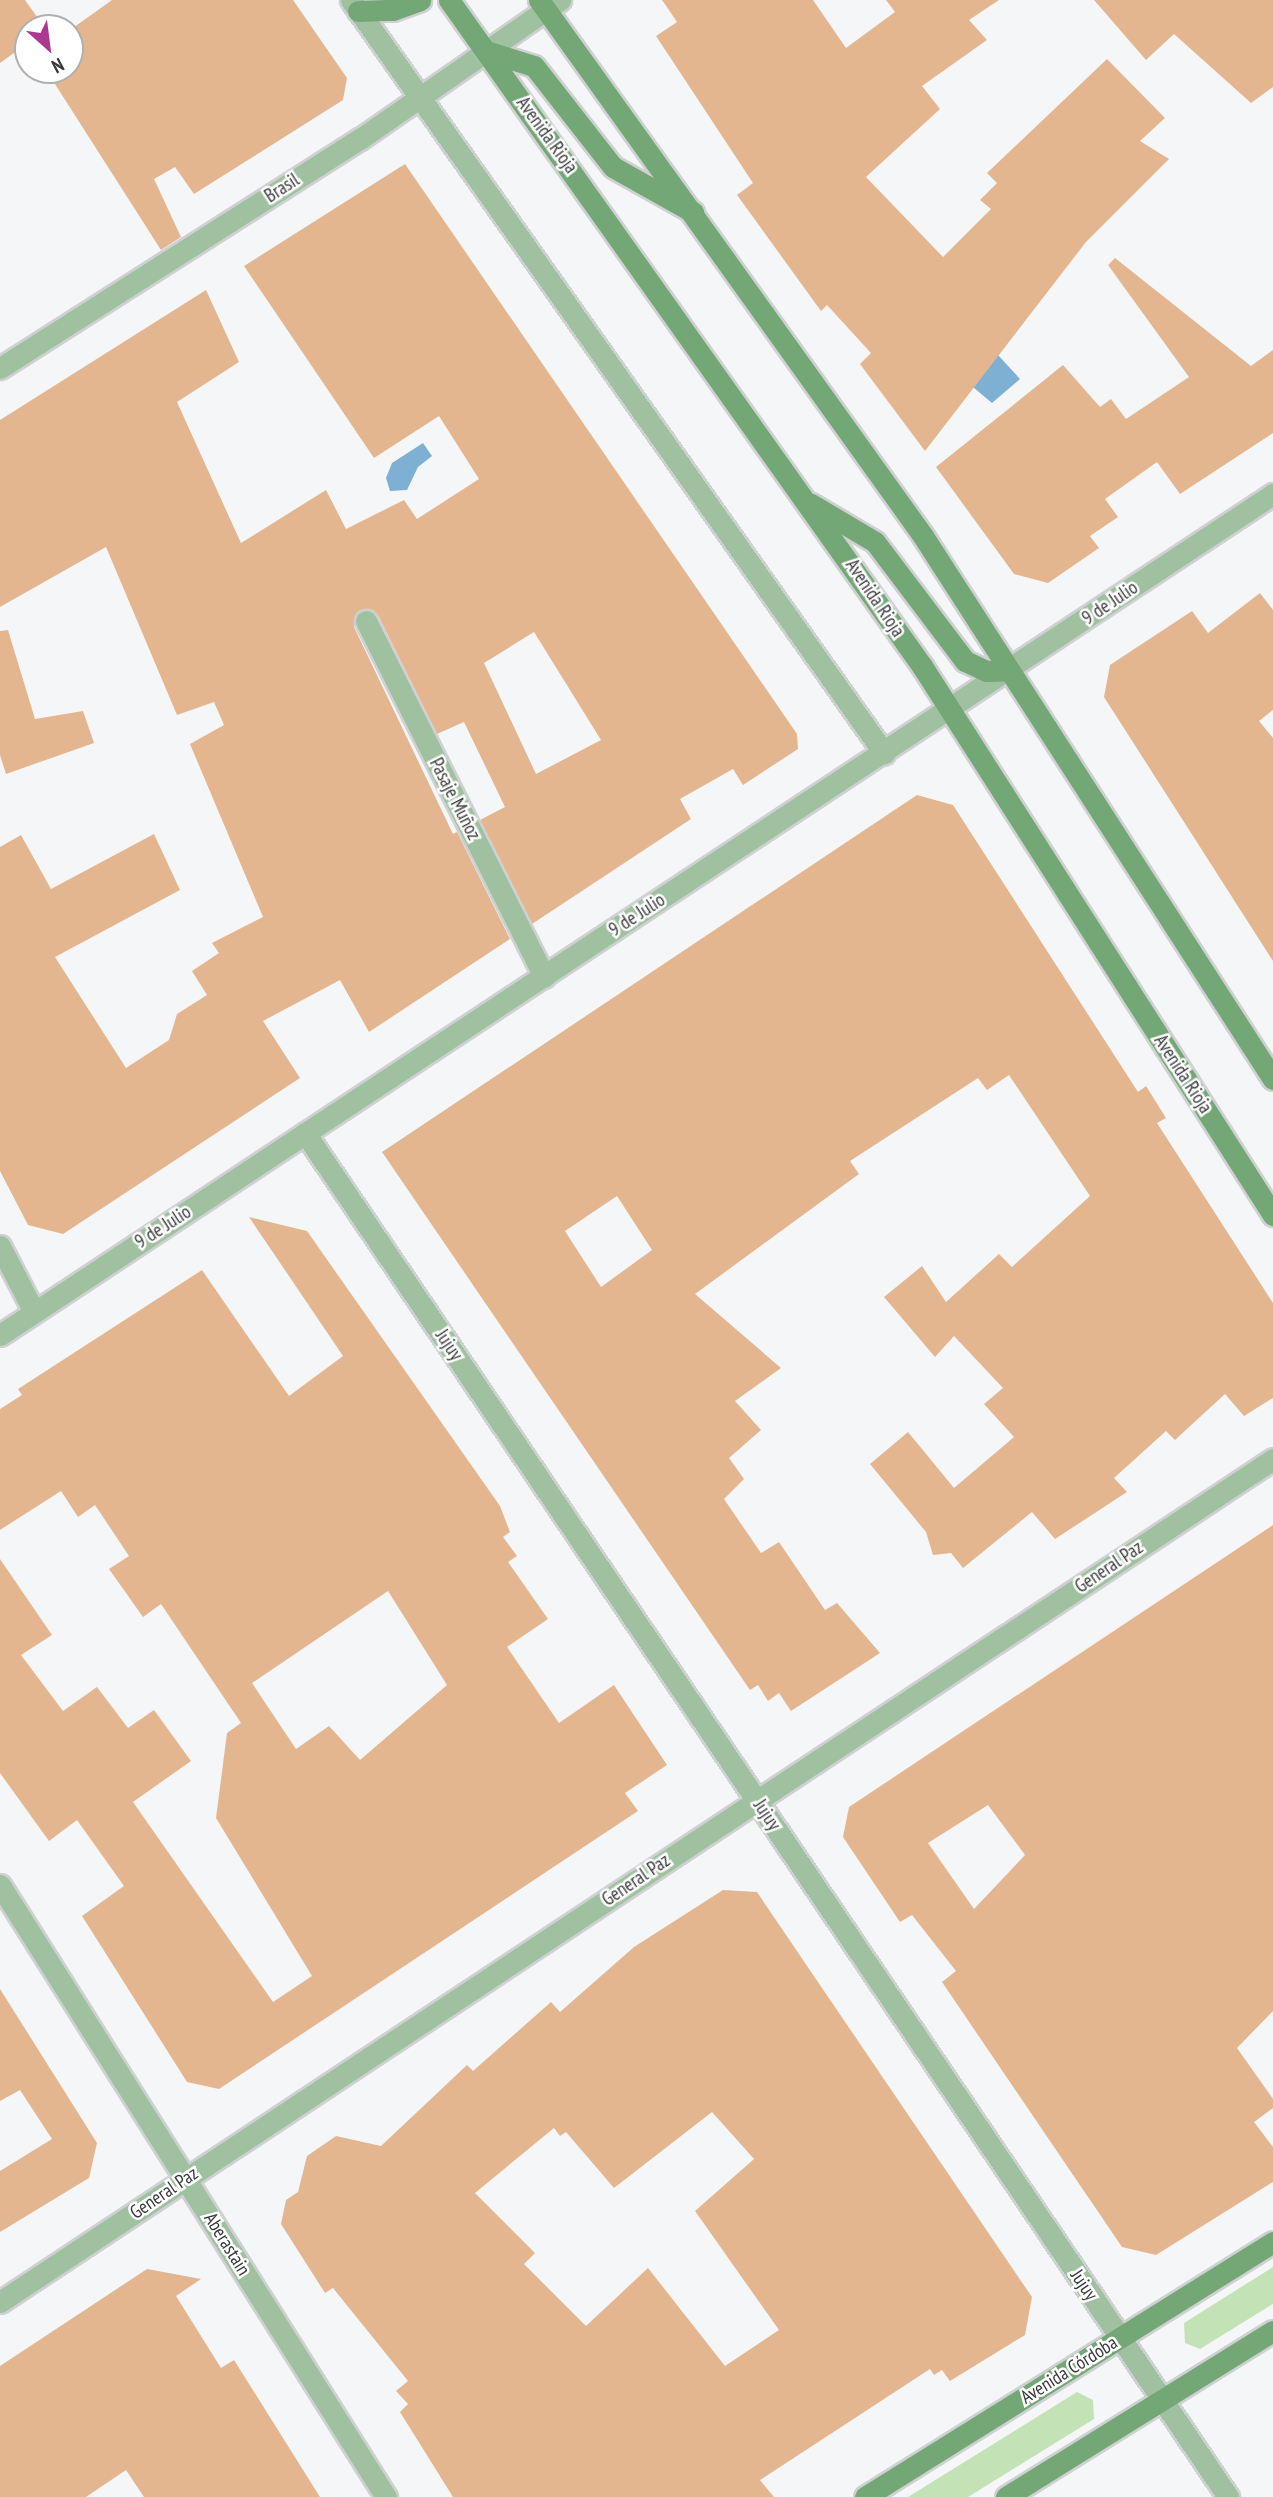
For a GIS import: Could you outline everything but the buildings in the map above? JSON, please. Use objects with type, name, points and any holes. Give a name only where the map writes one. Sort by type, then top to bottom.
[{"type":"main road","points":[[355,5],[393,10],[418,0]]},
{"type":"main road","name":"Avenida Rioja","points":[[447,1],[486,51],[811,504],[950,709],[1273,1215]]},
{"type":"main road","points":[[548,3],[923,536],[1273,1079]]},
{"type":"main road","points":[[486,51],[515,56],[541,71],[613,167],[693,212]]},
{"type":"main road","points":[[811,504],[876,542],[965,661],[986,671],[1009,670]]},
{"type":"main road","name":"Avenida Córdoba","points":[[865,2497],[1273,2242]]},
{"type":"main road","points":[[1006,2497],[1273,2331]]},
{"type":"street","name":"Brasil","points":[[0,368],[418,97],[486,51],[548,3]]},
{"type":"street","points":[[355,5],[884,753]]},
{"type":"street","name":"9 de Julio","points":[[0,1335],[1273,494]]},
{"type":"street","name":"Pasaje Muñoz","points":[[366,621],[544,977]]},
{"type":"street","name":"Jujuy","points":[[306,1133],[1228,2497]]},
{"type":"street","points":[[0,1246],[34,1312]]},
{"type":"street","name":"General Paz","points":[[0,2302],[1273,1458]]},
{"type":"street","name":"Aberastain","points":[[0,1885],[386,2497]]},
{"type":"green space","points":[[1273,2267],[1273,2304],[1200,2349],[1185,2343],[1184,2323]]},
{"type":"green space","points":[[1077,2392],[1093,2400],[1094,2419],[968,2497],[908,2497]]},
{"type":"water","points":[[998,355],[1020,379],[992,403],[973,387]]},
{"type":"water","points":[[423,443],[432,456],[418,467],[407,490],[390,491],[386,478],[392,463]]}]
